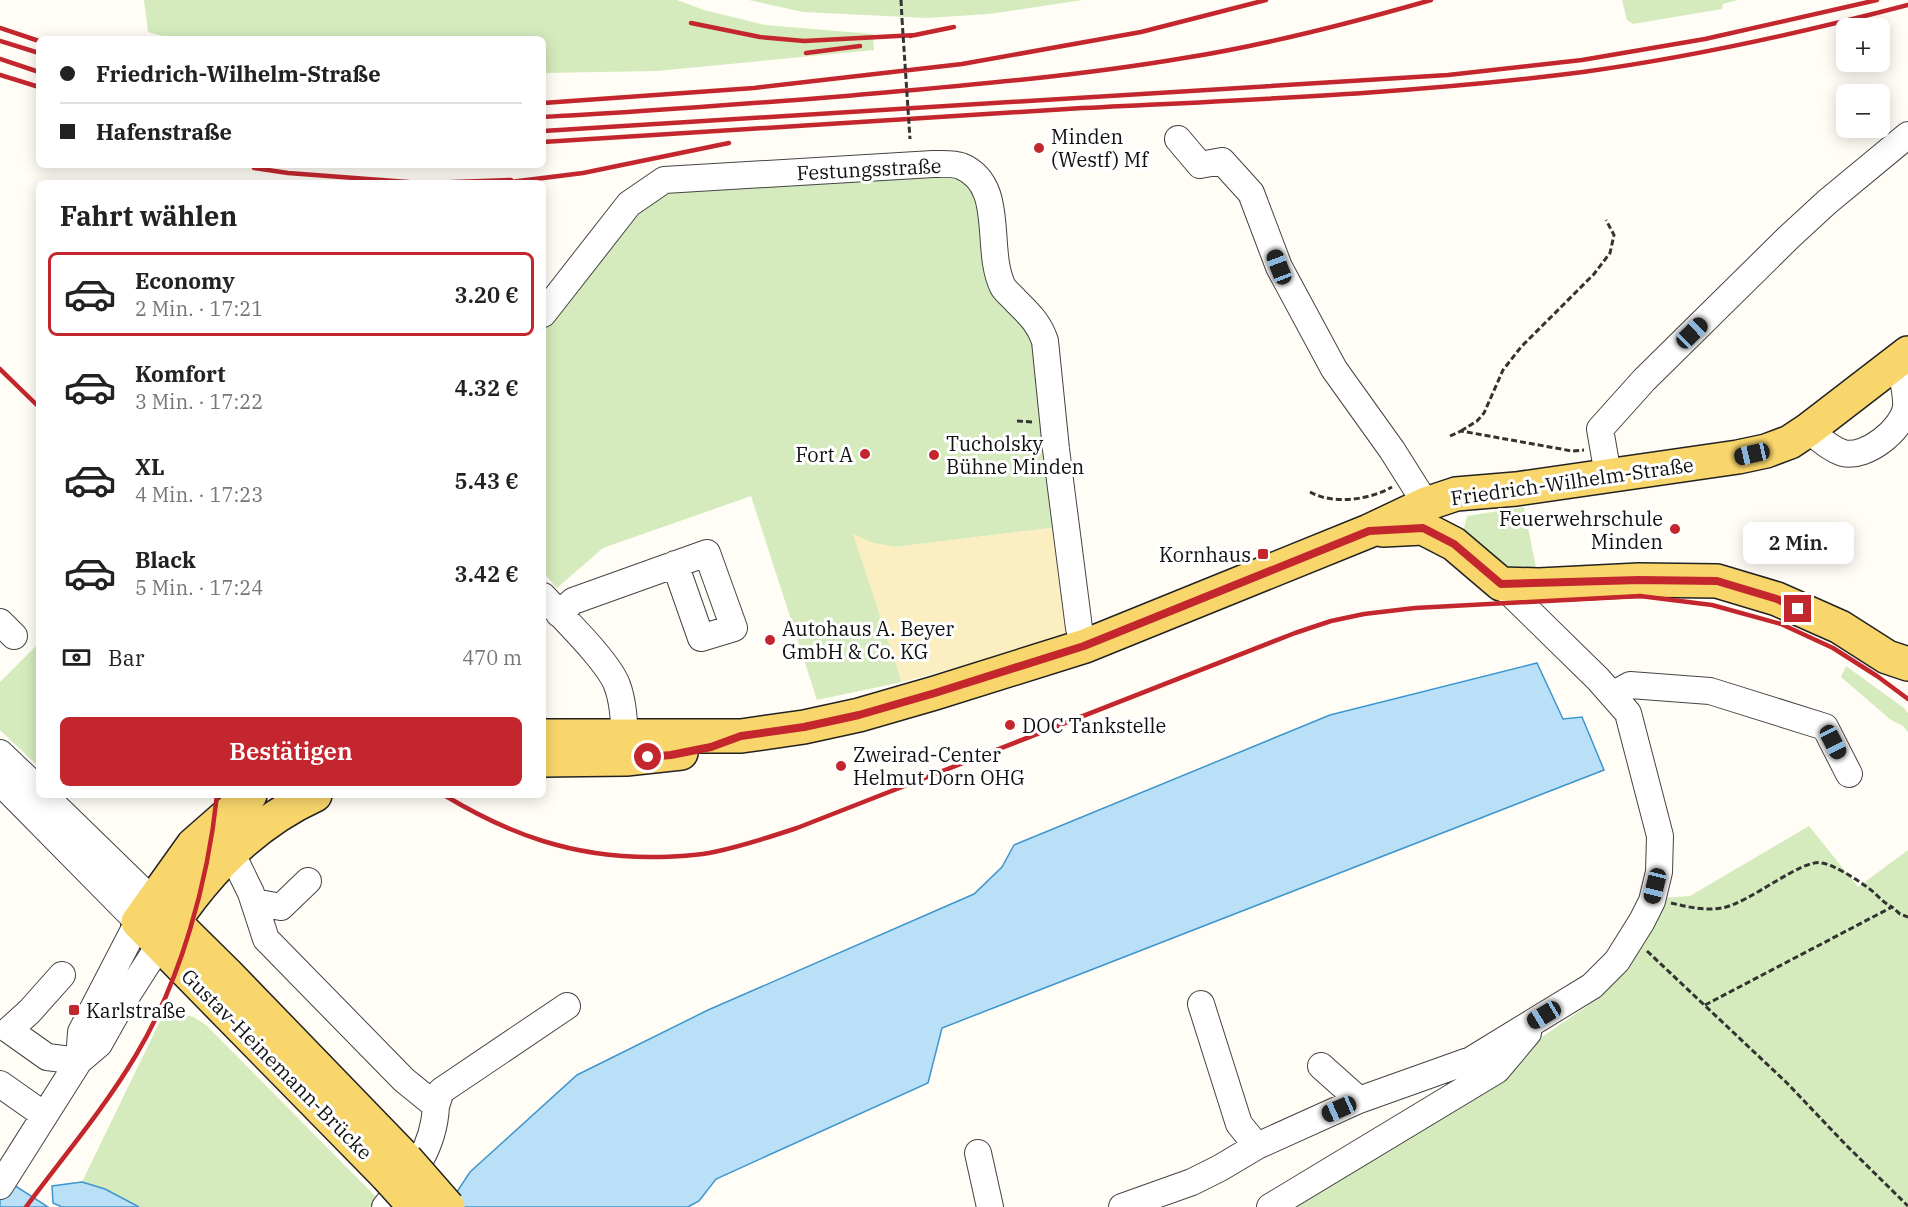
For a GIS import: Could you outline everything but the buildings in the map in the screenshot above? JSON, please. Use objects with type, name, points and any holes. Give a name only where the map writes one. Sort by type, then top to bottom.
[{"type":"main road","name":"Friedrich-Wilhelm-Straße","points":[[546,760],[625,747],[741,736],[804,727],[859,715],[935,693],[1084,646],[1369,531],[1426,504],[1456,494],[1476,494],[1606,460],[1738,458],[1766,451],[1790,442],[1808,430],[1903,356]]},
{"type":"main road","points":[[1454,544],[1450,530],[1450,517],[1456,508],[1476,494]]},
{"type":"main road","points":[[1369,531],[1423,528],[1454,544],[1501,584],[1639,580],[1717,581],[1777,599],[1829,622],[1887,657],[1908,664]]},
{"type":"main road","name":"Friedrich-Wilhelm-Straße","points":[[546,736],[625,747]]},
{"type":"main road","points":[[156,922],[193,844],[247,798]]},
{"type":"main road","points":[[156,922],[212,873],[231,852],[265,824],[293,805],[308,798]]},
{"type":"main road","name":"Gustav-Heinemann-Brücke","points":[[156,922],[393,1180],[415,1207]]},
{"type":"main road","name":"Gustav-Heinemann-Brücke","points":[[393,1180],[448,1207]]},
{"type":"street","points":[[1606,460],[1600,429],[1644,380],[1789,237],[1827,202],[1908,135]]},
{"type":"street","points":[[1178,139],[1200,165],[1222,161],[1251,193],[1279,267],[1334,369],[1392,450],[1426,504]]},
{"type":"street","name":"Festungsstraße","points":[[546,310],[629,204],[664,180],[933,164],[959,165],[972,173],[983,183],[989,194],[996,265],[1004,289],[1041,327],[1045,341],[1066,527],[1084,646]]},
{"type":"street","points":[[1808,430],[1835,450],[1850,454],[1864,452],[1892,432],[1905,413],[1903,356]]},
{"type":"street","points":[[551,605],[573,601],[675,564]]},
{"type":"street","points":[[1122,1207],[1192,1182],[1257,1146],[1359,1100],[1471,1060],[1592,986],[1617,961],[1631,938],[1652,901],[1659,872],[1660,836],[1628,713],[1564,644],[1518,603],[1501,584]]},
{"type":"street","points":[[551,605],[603,664],[616,684],[622,705],[625,747]]},
{"type":"street","points":[[1612,695],[1630,686],[1710,691],[1825,727],[1849,774]]},
{"type":"street","points":[[0,753],[36,787]]},
{"type":"street","points":[[0,782],[156,922]]},
{"type":"street","points":[[47,798],[156,922]]},
{"type":"street","points":[[231,852],[254,902],[266,939],[404,1080],[436,1106]]},
{"type":"street","points":[[254,902],[281,907],[308,882]]},
{"type":"street","points":[[0,1186],[80,1061],[81,1032],[156,922]]},
{"type":"street","points":[[62,975],[30,1011],[4,1027],[47,1057],[80,1061]]},
{"type":"street","points":[[1201,1004],[1239,1124],[1257,1146]]},
{"type":"street","points":[[393,1180],[408,1179],[429,1144],[435,1127],[436,1106],[441,1091],[567,1006]]},
{"type":"street","points":[[1269,1207],[1497,1070],[1544,1015]]},
{"type":"street","points":[[1321,1066],[1359,1100]]},
{"type":"street","points":[[0,1084],[44,1115]]},
{"type":"street","points":[[978,1153],[990,1207]]},
{"type":"path","points":[[901,0],[909,139]]},
{"type":"path","points":[[1450,436],[1477,421],[1484,413],[1503,370],[1521,347],[1594,274],[1610,253],[1614,235],[1606,220]]},
{"type":"path","points":[[1017,422],[1028,422]]},
{"type":"path","points":[[1461,431],[1578,452],[1606,460]]},
{"type":"path","points":[[1310,492],[1321,498],[1337,500],[1357,497],[1388,489],[1409,477]]},
{"type":"path","points":[[1652,901],[1694,908],[1723,908],[1751,897],[1810,863],[1821,862],[1868,888],[1884,903],[1908,917]]},
{"type":"path","points":[[1705,1005],[1892,907]]},
{"type":"path","points":[[1631,938],[1662,964],[1787,1083],[1908,1206]]},
{"type":"green space","points":[[144,0],[677,0],[704,10],[765,25],[873,34],[874,50],[657,71],[546,73],[546,36],[162,36],[148,32]]},
{"type":"green space","points":[[749,0],[1083,0],[989,14],[927,18],[803,12]]},
{"type":"green space","points":[[1622,0],[1738,0],[1723,4],[1722,9],[1633,24],[1627,20]]},
{"type":"green space","points":[[939,171],[963,177],[978,194],[1031,329],[1052,528],[895,547],[873,543],[854,535],[902,682],[817,700],[751,496],[603,548],[557,588],[546,575],[546,325],[634,210],[659,191]]},
{"type":"green space","points":[[1524,507],[1537,573],[1505,573],[1465,538],[1464,528],[1467,516]]},
{"type":"green space","points":[[36,646],[36,764],[0,730],[0,682]]},
{"type":"green space","points":[[1846,666],[1904,708],[1908,713],[1908,732],[1841,677]]},
{"type":"green space","points":[[1809,826],[1858,887],[1908,850],[1908,1207],[1256,1207],[1449,1089],[1517,1054],[1599,998],[1631,965],[1663,898],[1690,896]]},
{"type":"green space","points":[[180,1014],[194,1017],[206,1025],[386,1207],[139,1207],[105,1189],[82,1182],[162,1017]]},
{"type":"sand","points":[[1052,528],[1070,637],[902,682],[853,534],[873,543],[895,547]]},
{"type":"water","points":[[1537,663],[1563,719],[1582,717],[1604,770],[942,1028],[928,1083],[716,1179],[699,1201],[688,1207],[447,1207],[470,1172],[577,1075],[708,1010],[974,894],[1002,867],[1014,845],[1330,715]]},
{"type":"water","points":[[0,1176],[48,1207],[0,1207]]},
{"type":"water","points":[[82,1182],[105,1189],[139,1207],[62,1207],[53,1203],[52,1186]]},
{"type":"railway","points":[[546,103],[754,88],[962,64],[1141,32],[1266,0]]},
{"type":"railway","points":[[546,117],[846,96],[1100,71],[1246,47],[1340,25],[1431,0]]},
{"type":"railway","points":[[546,131],[1448,75],[1582,60],[1705,39],[1877,0]]},
{"type":"railway","points":[[546,142],[1325,95],[1519,80],[1706,52],[1908,5]]},
{"type":"railway","points":[[691,23],[760,37],[804,41],[916,35]]},
{"type":"railway","points":[[910,36],[954,27]]},
{"type":"railway","points":[[0,28],[36,40]]},
{"type":"railway","points":[[0,41],[36,52]]},
{"type":"railway","points":[[806,53],[860,46]]},
{"type":"railway","points":[[0,59],[36,71]]},
{"type":"railway","points":[[0,75],[36,86]]},
{"type":"railway","points":[[527,180],[583,173],[729,143]]},
{"type":"railway","points":[[254,168],[381,180]]},
{"type":"railway","points":[[0,369],[36,404]]},
{"type":"railway","points":[[449,798],[493,822],[568,848],[622,856],[650,857],[714,852],[797,828],[1295,633],[1331,621],[1364,614],[1415,608],[1640,596],[1712,605],[1781,624],[1833,648],[1908,699]]},
{"type":"railway","points":[[26,1207],[97,1114],[124,1075],[152,1026],[179,963],[190,930],[207,862],[217,798]]},
{"type":"place","name":"Minden (Westf) Mf","points":[[1039,148]]},
{"type":"place","name":"Fort A","points":[[865,454]]},
{"type":"place","name":"Tucholsky Bühne Minden","points":[[934,455]]},
{"type":"place","name":"Feuerwehrschule Minden","points":[[1675,529]]},
{"type":"place","name":"Kornhaus","points":[[1263,554]]},
{"type":"place","name":"Autohaus A. Beyer GmbH & Co. KG","points":[[770,640]]},
{"type":"place","name":"DOC Tankstelle","points":[[1010,725]]},
{"type":"place","name":"Zweirad-Center Helmut Dorn OHG","points":[[841,766]]},
{"type":"place","name":"Karlstraße","points":[[74,1010]]},
{"type":"route","points":[[648,757],[671,755],[711,747],[741,736],[804,727],[859,715],[935,693],[1084,646],[1369,531],[1423,528],[1454,544],[1501,584],[1539,585],[1639,580],[1717,581],[1777,599],[1798,609]]}]
